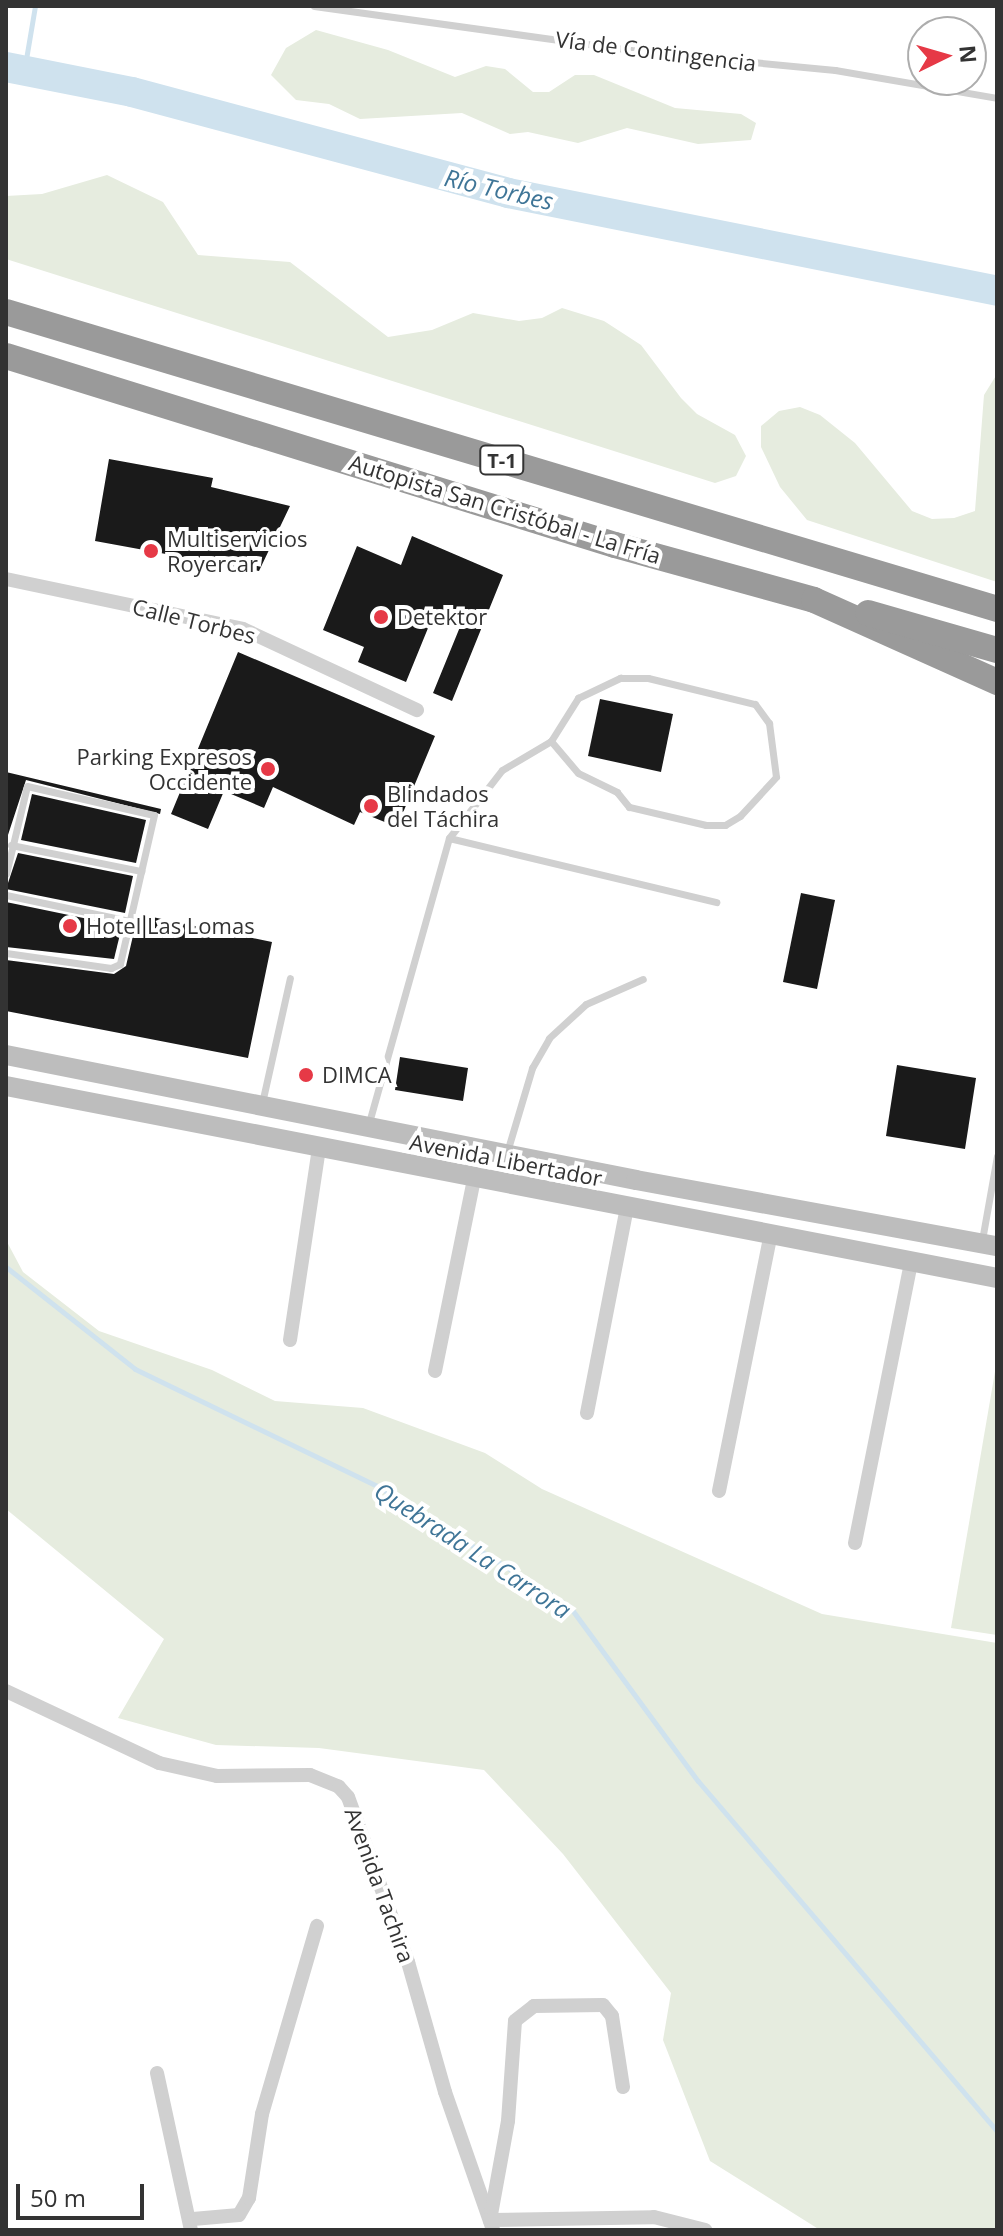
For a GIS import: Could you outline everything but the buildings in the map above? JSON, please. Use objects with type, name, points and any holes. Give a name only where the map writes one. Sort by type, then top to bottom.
[{"type":"highway","name":"Autopista San Cristóbal - La Fría","points":[[6,312],[997,609]]},
{"type":"highway","name":"Autopista San Cristóbal - La Fría","points":[[6,356],[615,545],[814,600],[997,682]]},
{"type":"highway","points":[[814,600],[938,630],[997,650]]},
{"type":"main road","name":"Avenida Libertador","points":[[6,1055],[506,1154],[989,1244]]},
{"type":"main road","name":"Avenida Libertador","points":[[6,1086],[997,1278]]},
{"type":"street","name":"Calle Torbes","points":[[6,579],[243,629],[417,710]]},
{"type":"street","points":[[290,1340],[319,1149]]},
{"type":"street","points":[[435,1371],[474,1179]]},
{"type":"street","points":[[587,1413],[627,1208]]},
{"type":"street","points":[[719,1491],[771,1234]]},
{"type":"street","points":[[855,1543],[911,1262]]},
{"type":"street","name":"Avenida Tachira","points":[[6,1691],[159,1763],[217,1776],[310,1775],[339,1787],[357,1811],[492,2225]]},
{"type":"street","points":[[157,2073],[163,2119],[192,2225],[239,2215],[249,2198],[262,2114],[317,1926]]},
{"type":"street","points":[[623,2087],[612,2016],[603,2005],[534,2006],[515,2021],[508,2121],[492,2225],[654,2217],[705,2230]]},
{"type":"lane","name":"Vía de Contingencia","points":[[314,6],[630,50],[835,70],[997,98]]},
{"type":"lane","points":[[368,1126],[449,838],[502,770],[551,741],[578,698],[620,678],[648,678],[755,704],[769,723],[776,777],[740,816],[725,825],[706,825],[629,807],[617,792],[578,773],[551,741]]},
{"type":"lane","points":[[6,874],[22,791],[35,786],[154,815],[120,964],[111,968],[6,953]]},
{"type":"lane","points":[[449,838],[716,902]]},
{"type":"lane","points":[[11,845],[141,871]]},
{"type":"lane","points":[[6,895],[129,921]]},
{"type":"lane","points":[[262,1105],[290,978]]},
{"type":"lane","points":[[506,1154],[532,1068],[549,1038],[586,1004],[643,979]]},
{"type":"lane","points":[[989,1244],[997,1156]]},
{"type":"shaded area","points":[[316,30],[388,50],[455,77],[486,66],[505,69],[533,92],[549,92],[575,75],[594,75],[675,108],[741,114],[756,123],[751,140],[698,144],[627,128],[578,143],[528,132],[510,134],[462,113],[360,119],[329,104],[296,100],[271,75],[286,48]]},
{"type":"shaded area","points":[[107,175],[163,202],[198,255],[290,262],[388,337],[432,330],[473,313],[519,321],[542,318],[562,308],[604,321],[641,345],[681,398],[697,414],[735,435],[746,456],[736,476],[715,483],[6,259],[6,196],[42,194]]},
{"type":"shaded area","points":[[997,374],[997,582],[807,520],[780,487],[761,447],[761,426],[779,411],[800,407],[820,415],[855,443],[912,511],[932,519],[954,518],[975,511],[984,395]]},
{"type":"shaded area","points":[[6,1240],[23,1272],[99,1331],[212,1370],[275,1401],[363,1408],[485,1453],[542,1489],[822,1614],[997,1643],[997,2230],[820,2230],[710,2161],[663,2040],[671,1993],[563,1854],[484,1770],[319,1748],[216,1745],[118,1718],[164,1639],[6,1509]]},
{"type":"shaded area","points":[[997,1360],[997,1635],[951,1628]]},
{"type":"waterway","points":[[24,71],[35,6]]},
{"type":"waterway","name":"Río Torbes","points":[[6,67],[132,92],[508,193],[997,291]]},
{"type":"waterway","name":"Quebrada La Carrora","points":[[6,1267],[135,1369],[377,1486],[570,1607],[698,1781],[997,2131]]},
{"type":"place","name":"Multiservicios Royercar","points":[[151,551]]},
{"type":"place","name":"Detektor","points":[[381,617]]},
{"type":"place","name":"Parking Expresos Occidente","points":[[268,769]]},
{"type":"place","name":"Blindados del Táchira","points":[[371,806]]},
{"type":"place","name":"Hotel Las Lomas","points":[[70,926]]},
{"type":"place","name":"DIMCA","points":[[306,1075]]}]
